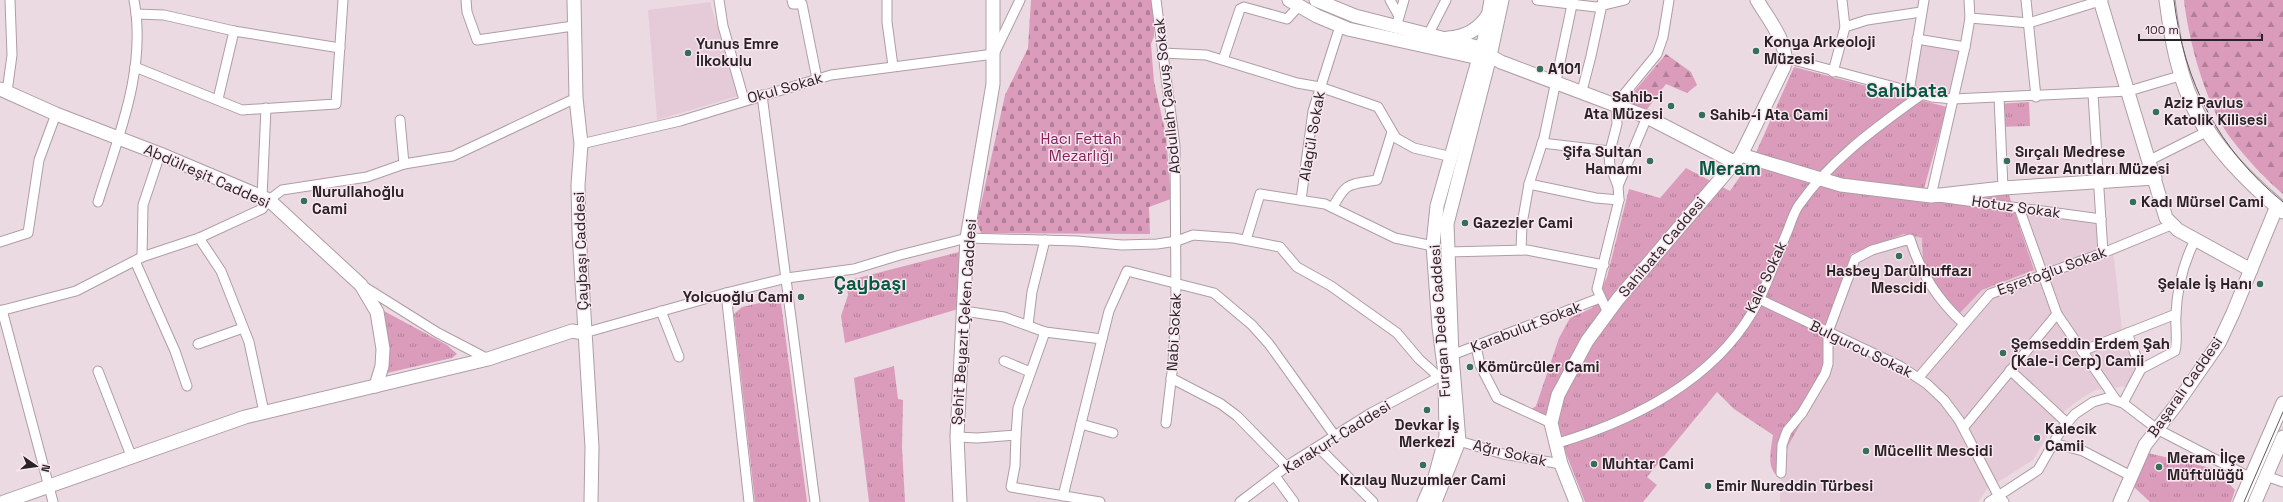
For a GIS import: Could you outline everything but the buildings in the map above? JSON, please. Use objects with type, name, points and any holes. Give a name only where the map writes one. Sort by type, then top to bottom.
[{"type":"main road","points":[[2167,0],[2174,46],[2197,114],[2208,131],[2243,172],[2281,211]]},
{"type":"street","points":[[3,90],[12,55],[10,0]]},
{"type":"street","points":[[98,202],[118,138],[135,67],[138,24],[134,0]]},
{"type":"street","points":[[135,67],[242,110],[336,104],[343,0]]},
{"type":"street","points":[[466,0],[467,12],[477,40],[573,26]]},
{"type":"street","name":"Çaybaşı Caddesi","points":[[574,0],[573,26],[576,98],[581,144],[579,208],[584,333],[592,447],[591,502]]},
{"type":"street","points":[[719,0],[723,26],[744,100]]},
{"type":"street","points":[[792,0],[793,4],[802,4],[817,79]]},
{"type":"street","points":[[888,0],[887,22],[893,66]]},
{"type":"street","name":"Şehit Beyazıt Çeken Caddesi","points":[[960,502],[957,437],[967,238],[993,84],[993,0]]},
{"type":"street","points":[[994,54],[1020,0]]},
{"type":"street","name":"Abdullah Çavuş Sokak","points":[[1156,0],[1175,146],[1177,241]]},
{"type":"street","points":[[1316,0],[1355,16],[1397,21],[1428,35],[1442,38],[1616,104],[1737,159],[1819,178],[1841,185],[1931,196],[2099,180],[2155,178]]},
{"type":"street","points":[[1390,0],[1397,21]]},
{"type":"street","points":[[1397,21],[1404,0]]},
{"type":"street","points":[[1428,35],[1446,0]]},
{"type":"street","name":"Furgan Dede Caddesi","points":[[1436,502],[1458,441],[1452,355],[1447,224],[1483,54],[1491,0]]},
{"type":"street","name":"Furgan Dede Caddesi","points":[[1424,502],[1435,477],[1446,436],[1433,246],[1437,206],[1483,54],[1502,0]]},
{"type":"street","points":[[1537,0],[1572,3],[1602,3],[1625,0]]},
{"type":"street","points":[[1608,313],[1597,289],[1619,200],[1618,186],[1610,166],[1610,150],[1617,124],[1616,104],[1657,54],[1663,37],[1669,0]]},
{"type":"street","points":[[1757,0],[1783,47],[1786,58],[1921,95],[1953,99],[2093,94],[2129,91],[2183,75]]},
{"type":"street","points":[[1833,72],[1845,27],[1842,0]]},
{"type":"street","points":[[1909,92],[1924,0]]},
{"type":"street","points":[[1931,196],[1965,47],[1970,18],[1969,0]]},
{"type":"street","points":[[2026,0],[2036,96]]},
{"type":"street","points":[[1970,18],[2029,23],[2101,0],[2150,160],[2166,218],[2171,225],[2195,240],[2251,270]]},
{"type":"street","points":[[1223,60],[1240,9],[1244,7],[1287,19],[1294,3],[1340,26],[1483,54]]},
{"type":"street","points":[[1521,250],[1522,224],[1529,184],[1542,143],[1572,3]]},
{"type":"street","points":[[1582,91],[1602,3]]},
{"type":"street","points":[[1845,27],[1867,20],[1921,12]]},
{"type":"street","points":[[1442,38],[1458,37],[1471,32],[1481,24],[1489,13]]},
{"type":"street","points":[[136,14],[164,15],[234,31],[340,48]]},
{"type":"street","name":"Alagül Sokak","points":[[1301,200],[1313,111],[1340,26]]},
{"type":"street","points":[[218,100],[234,31]]},
{"type":"street","points":[[1917,39],[1965,47]]},
{"type":"street","points":[[1162,53],[1206,55],[1296,82],[1320,87],[1378,107],[1396,138],[1414,148],[1452,157]]},
{"type":"street","name":"Okul Sokak","points":[[581,144],[680,120],[831,75],[994,54]]},
{"type":"street","name":"Sahibata Caddesi","points":[[1576,502],[1561,464],[1550,423],[1558,396],[1587,341],[1608,313],[1737,159],[1784,67],[1786,58]]},
{"type":"street","name":"Abdülreşit Caddesi","points":[[3,90],[56,114],[160,154],[265,199],[361,285],[377,312],[383,348],[382,366],[376,386]]},
{"type":"street","points":[[2093,94],[2103,253]]},
{"type":"street","points":[[762,95],[815,502]]},
{"type":"street","name":"Kale Sokak","points":[[1555,444],[1618,422],[1676,391],[1700,371],[1726,346],[1751,313],[1759,299],[1797,207],[1819,178],[1861,138],[1921,95]]},
{"type":"street","points":[[1999,97],[2003,188]]},
{"type":"street","points":[[265,199],[282,190],[367,177],[404,164],[453,156],[576,98]]},
{"type":"street","points":[[53,502],[1,311],[76,291],[139,259],[199,238],[262,209],[265,199],[266,108]]},
{"type":"street","points":[[0,242],[28,233],[39,160],[56,114]]},
{"type":"street","points":[[1618,186],[1647,117]]},
{"type":"street","points":[[400,120],[404,164]]},
{"type":"street","points":[[2150,160],[2208,131]]},
{"type":"street","points":[[1333,207],[1342,189],[1349,185],[1377,180],[1392,132]]},
{"type":"street","points":[[1542,143],[1610,150]]},
{"type":"street","points":[[160,154],[143,205],[139,259],[187,386]]},
{"type":"street","points":[[1529,184],[1596,198],[1619,200]]},
{"type":"street","points":[[1246,240],[1260,194],[1325,204],[1395,238],[1433,246]]},
{"type":"street","name":"Hotuz Sokak","points":[[1931,196],[2101,219]]},
{"type":"street","points":[[2019,208],[2057,314],[2119,402]]},
{"type":"street","name":"Başaralı Caddesi","points":[[2120,502],[2145,445],[2176,405],[2218,343],[2251,270],[2281,211]]},
{"type":"street","name":"Eşrefoğlu Sokak","points":[[1919,378],[1990,294],[2103,253],[2171,225]]},
{"type":"street","points":[[4,502],[245,417],[488,359],[572,331],[584,333],[726,293],[787,278],[854,269],[900,254],[967,238],[1045,240],[1122,246],[1177,241],[1192,235],[1246,240],[1280,247],[1297,267],[1343,294],[1397,333],[1419,359],[1442,376]]},
{"type":"street","points":[[199,238],[221,271],[249,342],[264,412]]},
{"type":"street","points":[[1781,473],[1782,445],[1787,431],[1802,413],[1825,374],[1828,364],[1828,332],[1855,259],[1872,250],[1910,239],[1918,264],[1931,288],[1964,324]]},
{"type":"street","points":[[1028,325],[1032,292],[1045,240]]},
{"type":"street","points":[[2119,402],[2141,369],[2175,351],[2176,314],[2184,264],[2195,240]]},
{"type":"street","name":"Nabi Sokak","points":[[1166,423],[1171,378],[1177,241]]},
{"type":"street","points":[[1448,252],[1521,250],[1604,265]]},
{"type":"street","points":[[1063,496],[1108,311],[1127,270],[1176,284],[1214,292],[1252,325],[1269,344],[1335,436]]},
{"type":"street","points":[[361,285],[438,333],[488,359]]},
{"type":"street","points":[[726,293],[749,502]]},
{"type":"street","name":"Karabulut Sokak","points":[[1452,355],[1600,298]]},
{"type":"street","name":"Bulgurcu Sokak","points":[[1759,299],[1900,366],[1919,378],[1944,400],[1964,427],[2001,499]]},
{"type":"street","points":[[661,311],[679,356]]},
{"type":"street","points":[[964,311],[1004,317],[1045,332],[1102,339]]},
{"type":"street","points":[[1964,427],[2057,314]]},
{"type":"street","points":[[2082,351],[2176,314]]},
{"type":"street","points":[[198,344],[243,328]]},
{"type":"street","points":[[1045,332],[1043,344],[1030,372],[1018,408],[1015,466],[1011,487],[1100,502]]},
{"type":"street","points":[[2127,334],[2141,369]]},
{"type":"street","points":[[1476,346],[1480,365],[1497,398],[1550,423]]},
{"type":"street","points":[[1004,361],[1030,372]]},
{"type":"street","points":[[2010,370],[2066,422]]},
{"type":"street","points":[[98,371],[132,458]]},
{"type":"street","name":"Karakurt Caddesi","points":[[1242,501],[1287,467],[1371,413],[1442,376]]},
{"type":"street","points":[[1171,378],[1221,404],[1237,416],[1287,467]]},
{"type":"street","points":[[1989,502],[2001,499],[2038,470],[2066,422],[2093,402],[2107,398],[2119,402],[2157,429],[2251,478]]},
{"type":"street","points":[[2240,502],[2283,403]]},
{"type":"street","points":[[1081,424],[1113,433]]},
{"type":"street","points":[[957,437],[976,438],[1016,435]]},
{"type":"street","points":[[2255,502],[2283,437]]},
{"type":"street","name":"Ağrı Sokak","points":[[1458,441],[1504,454],[1561,464]]},
{"type":"street","points":[[2053,443],[2083,451],[2131,476]]},
{"type":"street","points":[[1318,447],[1373,502]]},
{"type":"street","points":[[1275,476],[1294,502]]},
{"type":"street","points":[[2266,476],[2283,482]]},
{"type":"shaded area","name":"Yunus Emre İlkokulu","points":[[710,2],[738,96],[657,120],[648,10]]},
{"type":"shaded area","points":[[1922,42],[1962,49],[1951,97],[1915,89]]},
{"type":"shaded area","points":[[2014,213],[2099,223],[2114,258],[2122,330],[2135,369],[2128,386],[2095,390],[2076,402],[2060,415],[2033,460],[1987,489],[1978,502],[1780,502],[1781,478],[1788,446],[1830,371],[1834,344],[1826,322],[1851,254],[1905,234],[1922,238],[1923,268],[1960,313],[1982,290],[2034,270]]},
{"type":"green space","name":"Hacı Fettah Mezarlığı","points":[[1031,0],[1154,0],[1154,36],[1151,44],[1154,82],[1166,135],[1171,199],[1149,207],[1150,234],[981,233],[977,222],[1005,95],[1028,48]]},
{"type":"green space","points":[[2184,0],[2283,0],[2283,194],[2267,180],[2242,152],[2228,134],[2215,112],[2197,64],[2189,31]]},
{"type":"green space","points":[[1666,54],[1691,72],[1697,85],[1687,93],[1666,84],[1645,112],[1627,100]]},
{"type":"green space","points":[[1794,67],[1947,107],[1923,192],[2006,186],[2034,270],[1982,290],[1960,313],[1938,293],[1923,268],[1922,238],[1904,234],[1851,254],[1827,322],[1834,344],[1830,371],[1788,446],[1781,478],[1776,475],[1770,460],[1773,435],[1734,409],[1717,392],[1647,477],[1657,485],[1643,502],[1585,502],[1554,423],[1532,409],[1536,406],[1559,338],[1570,318],[1592,308],[1607,277],[1629,189],[1660,198],[1686,168],[1730,191],[1755,155]]},
{"type":"green space","points":[[2029,102],[2030,126],[1997,127],[1996,104]]},
{"type":"green space","points":[[959,252],[963,266],[958,309],[845,343],[841,316],[848,295],[846,281]]},
{"type":"green space","points":[[773,300],[781,303],[807,502],[755,502],[734,314],[742,307]]},
{"type":"green space","points":[[384,311],[447,345],[457,354],[452,358],[387,373],[388,344],[380,314]]},
{"type":"green space","points":[[894,366],[898,399],[903,400],[902,447],[905,502],[869,502],[854,378]]},
{"type":"green space","points":[[2148,453],[2215,469],[2235,490],[2231,502],[2150,502],[2134,487]]},
{"type":"tram line","points":[[2174,0],[2186,59],[2208,112],[2223,137],[2240,160],[2260,182],[2283,202]]},
{"type":"tram line","points":[[2244,502],[2283,412]]},
{"type":"place","name":"Konya Arkeoloji Müzesi","points":[[1756,51]]},
{"type":"place","name":"Yunus Emre İlkokulu","points":[[688,53]]},
{"type":"place","name":"A101","points":[[1540,69]]},
{"type":"place","name":"Sahib-i Ata Müzesi","points":[[1671,106]]},
{"type":"place","name":"Aziz Pavlus Katolik Kilisesi","points":[[2156,112]]},
{"type":"place","name":"Sahib-i Ata Cami","points":[[1702,115]]},
{"type":"place","name":"Şifa Sultan Hamamı","points":[[1650,161]]},
{"type":"place","name":"Sırçalı Medrese Mezar Anıtları Müzesi","points":[[2007,161]]},
{"type":"place","name":"Nurullahoğlu Cami","points":[[304,201]]},
{"type":"place","name":"Kadı Mürsel Cami","points":[[2133,202]]},
{"type":"place","name":"Gazezler Cami","points":[[1465,223]]},
{"type":"place","name":"Hasbey Darülhuffazı Mescidi","points":[[1899,256]]},
{"type":"place","name":"Şelale İş Hanı","points":[[2260,284]]},
{"type":"place","name":"Yolcuoğlu Cami","points":[[801,297]]},
{"type":"place","name":"Şemseddin Erdem Şah (Kale-i Cerp) Camii","points":[[2003,353]]},
{"type":"place","name":"Kömürcüler Cami","points":[[1470,367]]},
{"type":"place","name":"Devkar İş Merkezi","points":[[1427,410]]},
{"type":"place","name":"Kalecik Camii","points":[[2037,438]]},
{"type":"place","name":"Mücellit Mescidi","points":[[1866,451]]},
{"type":"place","name":"Muhtar Cami","points":[[1594,464]]},
{"type":"place","name":"Kızılay Nuzumlaer Cami","points":[[1423,465]]},
{"type":"place","name":"Meram İlçe Müftülüğü","points":[[2159,467]]},
{"type":"place","name":"Emir Nureddin Türbesi","points":[[1708,486]]},
{"type":"district","name":"Sahibata","points":[[1907,90]]},
{"type":"district","name":"Meram","points":[[1730,168]]},
{"type":"district","name":"Çaybaşı","points":[[870,283]]}]
